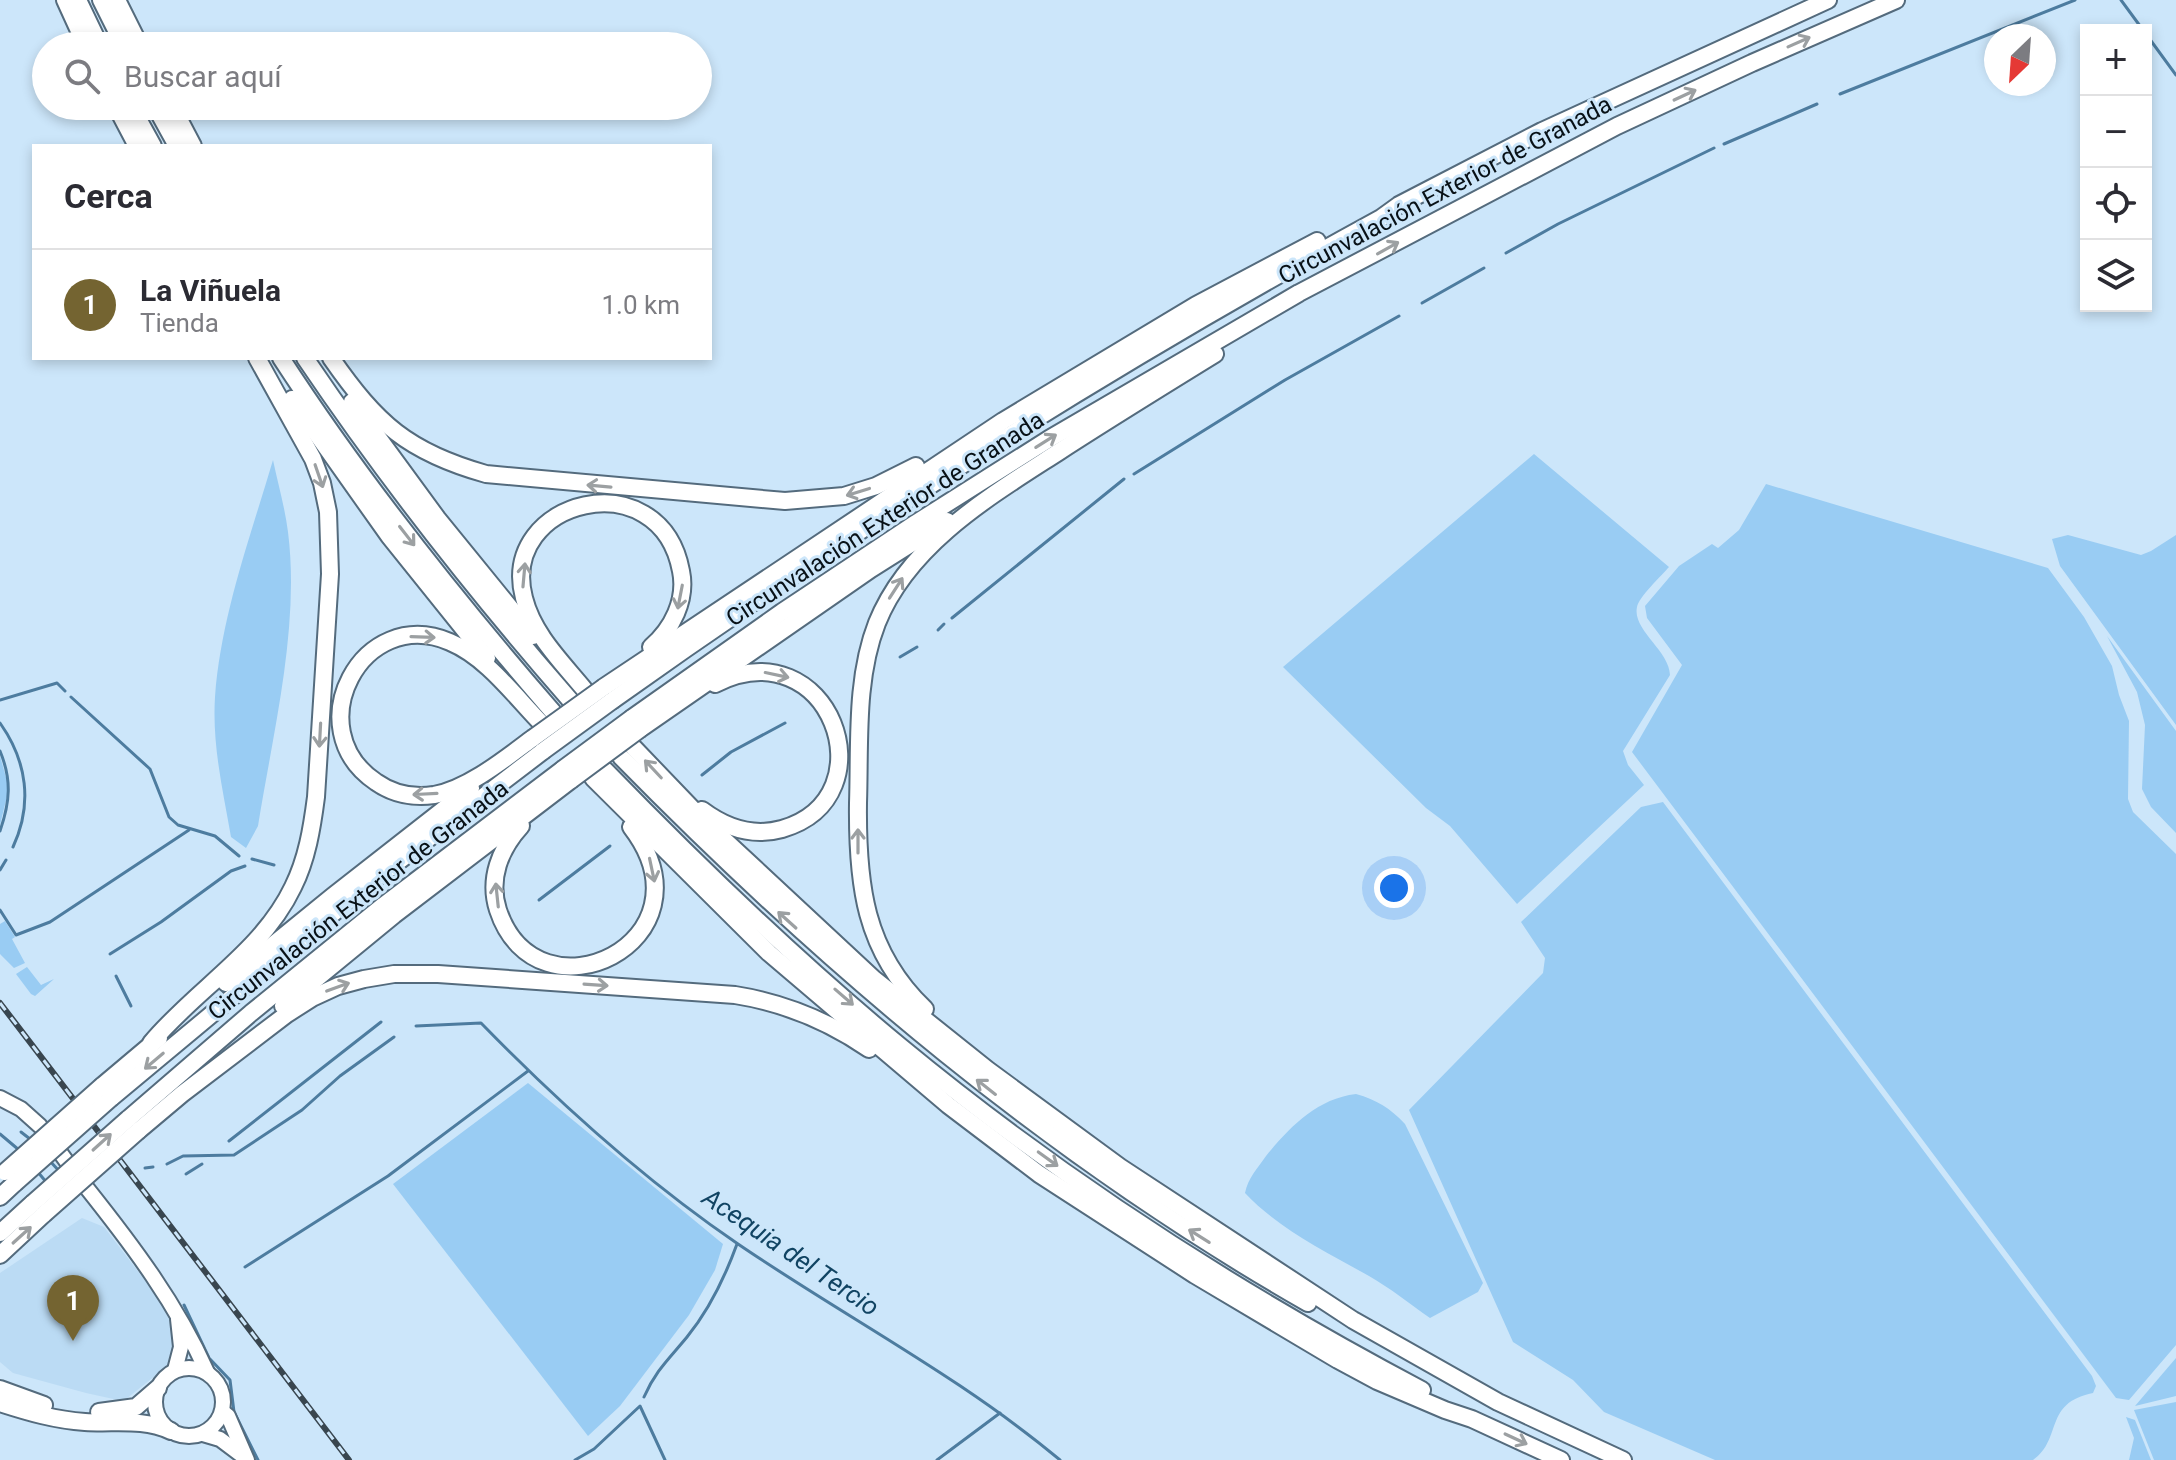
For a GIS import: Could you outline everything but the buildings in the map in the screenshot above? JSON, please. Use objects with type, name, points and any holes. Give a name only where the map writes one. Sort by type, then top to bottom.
[{"type":"highway","points":[[65,0],[80,32]]},
{"type":"highway","points":[[78,0],[93,32]]},
{"type":"highway","points":[[101,0],[117,32]]},
{"type":"highway","points":[[117,0],[133,32]]},
{"type":"highway","name":"Circunvalación Exterior de Granada","points":[[0,1197],[7,1177],[106,1092],[361,890],[542,731],[604,714],[794,573],[988,447],[1127,362],[1399,205],[1542,131],[1828,0]]},
{"type":"highway","name":"Circunvalación Exterior de Granada","points":[[0,1233],[39,1209],[251,1013],[571,756],[636,724],[782,612],[929,515],[1049,439],[1299,293],[1617,126],[1896,0]]},
{"type":"highway","points":[[123,120],[136,144]]},
{"type":"highway","points":[[139,120],[152,144]]},
{"type":"highway","points":[[163,120],[176,144]]},
{"type":"highway","points":[[179,120],[192,144]]},
{"type":"highway","points":[[630,668],[1003,421],[1196,305],[1377,212],[1399,205]]},
{"type":"highway","points":[[988,1070],[908,991],[884,956],[865,906],[858,853],[861,705],[873,636],[887,602],[899,581],[941,536],[1007,486],[1113,416],[1303,299],[1319,285]]},
{"type":"highway","points":[[106,1092],[151,1043],[241,956],[280,909],[304,861],[312,829],[330,574],[328,512],[313,459],[258,360]]},
{"type":"highway","points":[[265,360],[389,536],[542,731]]},
{"type":"highway","points":[[282,360],[348,457],[461,606],[542,731]]},
{"type":"highway","points":[[306,360],[447,554],[570,700]]},
{"type":"highway","points":[[323,360],[437,518],[550,656],[566,668]]},
{"type":"highway","points":[[333,360],[373,413],[395,434],[423,452],[451,465],[523,479],[785,501],[818,500],[876,486],[981,428],[1003,421]]},
{"type":"highway","points":[[678,702],[871,569],[990,493],[1007,486]]},
{"type":"highway","points":[[584,689],[537,629],[529,614],[523,595],[524,564],[528,549],[550,521],[565,510],[583,504],[624,504],[658,524],[670,539],[682,576],[682,593],[670,625],[630,668],[604,714]]},
{"type":"highway","points":[[511,692],[468,651],[434,636],[415,635],[395,639],[365,657],[350,676],[341,699],[341,731],[347,749],[367,776],[401,794],[434,795],[452,790],[496,766],[542,731]]},
{"type":"highway","points":[[636,724],[736,675],[752,672],[786,676],[815,694],[826,707],[839,739],[840,755],[833,785],[814,812],[800,821],[769,832],[735,829],[673,790]]},
{"type":"highway","points":[[1611,1460],[1492,1405],[1409,1362],[1189,1230],[1061,1143],[986,1088],[842,969],[705,843],[628,753],[673,790],[874,979],[988,1070],[1120,1167],[1324,1302],[1498,1402],[1623,1460]]},
{"type":"highway","points":[[571,756],[548,797],[509,839],[496,870],[496,902],[506,927],[523,948],[536,957],[573,967],[591,965],[619,953],[641,932],[653,902],[653,868],[648,852],[599,774],[728,894],[902,1048],[1050,1161],[1216,1272],[1282,1312],[1472,1419],[1561,1460]]},
{"type":"highway","points":[[151,1043],[496,766]]},
{"type":"highway","points":[[182,1094],[192,1081],[394,915],[548,797]]},
{"type":"highway","points":[[616,802],[769,953],[948,1105]]},
{"type":"highway","points":[[133,1125],[182,1094],[312,998],[364,979],[394,974],[438,974],[735,995],[764,1000],[804,1012],[842,1031],[1039,1174],[1272,1323],[1377,1381],[1472,1419]]},
{"type":"highway","points":[[0,1098],[21,1109],[40,1126]]},
{"type":"highway","points":[[0,1106],[21,1109]]},
{"type":"highway","points":[[86,1187],[162,1285],[184,1322],[207,1372],[222,1389],[223,1412],[203,1434]]},
{"type":"highway","points":[[0,1255],[39,1209]]},
{"type":"highway","points":[[175,1370],[181,1347],[177,1314]]},
{"type":"highway","points":[[0,1389],[40,1404],[85,1412],[123,1410],[136,1407],[175,1370],[197,1368],[207,1372]]},
{"type":"highway","points":[[158,1388],[155,1397],[158,1416],[171,1431]]},
{"type":"highway","points":[[0,1403],[63,1420],[135,1421],[155,1424],[183,1436],[203,1434],[220,1439],[247,1460]]},
{"type":"highway","points":[[223,1412],[228,1416],[247,1460]]},
{"type":"shaded area","points":[[1534,454],[1669,567],[1642,598],[1637,607],[1637,616],[1664,657],[1670,675],[1623,751],[1628,765],[1644,785],[1517,904],[1450,826],[1426,808],[1283,667]]},
{"type":"shaded area","points":[[273,460],[288,532],[291,568],[288,642],[258,826],[246,848],[231,837],[217,750],[215,697],[230,607]]},
{"type":"shaded area","points":[[1766,484],[2048,568],[2084,617],[2112,666],[2129,721],[2128,799],[2133,812],[2176,854],[2176,1345],[2129,1400],[2116,1398],[1632,752],[1682,665],[1647,618],[1645,606],[1679,566],[1712,544],[1718,548],[1739,530]]},
{"type":"shaded area","points":[[2068,535],[2141,555],[2176,535],[2176,725],[2060,566],[2052,539]]},
{"type":"shaded area","points":[[2107,636],[2176,731],[2176,833],[2151,807],[2142,789],[2145,725],[2137,692]]},
{"type":"shaded area","points":[[0,756],[9,788],[0,825]]},
{"type":"shaded area","points":[[1663,802],[2092,1376],[2096,1386],[2093,1393],[2067,1405],[2060,1413],[2042,1452],[2033,1460],[1715,1460],[1604,1412],[1573,1380],[1513,1342],[1409,1110],[1543,973],[1545,958],[1521,922],[1641,807]]},
{"type":"shaded area","points":[[5,921],[25,963],[14,968],[0,954],[0,924]]},
{"type":"shaded area","points":[[27,967],[41,985],[54,979],[35,996],[16,974]]},
{"type":"shaded area","points":[[528,1083],[723,1244],[715,1270],[689,1315],[620,1406],[588,1436],[393,1184]]},
{"type":"shaded area","points":[[1356,1094],[1383,1105],[1405,1124],[1483,1283],[1478,1292],[1430,1318],[1377,1281],[1288,1229],[1245,1193],[1256,1169],[1294,1125],[1328,1102]]},
{"type":"shaded area","points":[[82,1218],[104,1227],[157,1296],[175,1331],[177,1350],[170,1364],[126,1399],[86,1393],[13,1373],[0,1362],[0,1273]]},
{"type":"shaded area","points":[[2176,1358],[2176,1396],[2135,1406]]},
{"type":"shaded area","points":[[2176,1402],[2176,1460],[2154,1460],[2134,1410]]},
{"type":"shaded area","points":[[2126,1417],[2135,1420],[2151,1460],[2129,1460],[2134,1438]]},
{"type":"waterway","points":[[1840,94],[2075,0]]},
{"type":"waterway","points":[[2121,0],[2139,24]]},
{"type":"waterway","points":[[2152,42],[2176,75]]},
{"type":"waterway","points":[[1724,144],[1817,104]]},
{"type":"waterway","points":[[1506,253],[1558,224],[1714,148]]},
{"type":"waterway","points":[[1422,303],[1484,268]]},
{"type":"waterway","points":[[1134,474],[1285,380],[1399,316]]},
{"type":"waterway","points":[[952,618],[1124,479]]},
{"type":"waterway","points":[[938,630],[944,624]]},
{"type":"waterway","points":[[900,657],[917,647]]},
{"type":"waterway","points":[[0,700],[57,683],[65,691]]},
{"type":"waterway","points":[[71,697],[150,769],[169,817],[178,825],[215,836],[239,856]]},
{"type":"waterway","points":[[0,723],[16,752],[24,783],[23,815],[13,847]]},
{"type":"waterway","points":[[702,775],[731,752],[785,723]]},
{"type":"waterway","points":[[0,751],[8,791],[0,831]]},
{"type":"waterway","points":[[0,910],[16,935],[50,922],[189,830]]},
{"type":"waterway","points":[[539,900],[610,846]]},
{"type":"waterway","points":[[252,859],[274,865]]},
{"type":"waterway","points":[[0,870],[6,860]]},
{"type":"waterway","points":[[110,954],[161,922],[231,871],[245,866]]},
{"type":"waterway","points":[[116,976],[131,1006]]},
{"type":"waterway","points":[[229,1141],[381,1022]]},
{"type":"waterway","name":"Acequia del Tercio","points":[[416,1026],[481,1023],[604,1140],[704,1220],[778,1271],[943,1374],[1060,1460]]},
{"type":"waterway","points":[[167,1164],[183,1156],[234,1155],[302,1110],[340,1076],[394,1037]]},
{"type":"waterway","points":[[245,1267],[388,1176],[528,1071]]},
{"type":"waterway","points":[[21,1132],[30,1139]]},
{"type":"waterway","points":[[0,1134],[19,1150]]},
{"type":"waterway","points":[[49,1160],[60,1172]]},
{"type":"waterway","points":[[186,1174],[202,1164]]},
{"type":"waterway","points":[[145,1168],[153,1167]]},
{"type":"waterway","points":[[37,1171],[47,1183]]},
{"type":"waterway","points":[[644,1397],[658,1372],[695,1327],[709,1304],[737,1244]]},
{"type":"waterway","points":[[184,1305],[209,1358],[230,1380],[234,1412],[258,1460]]},
{"type":"waterway","points":[[575,1460],[594,1449],[640,1406],[665,1460]]},
{"type":"waterway","points":[[937,1460],[1000,1413]]},
{"type":"railway","points":[[0,1003],[349,1460]]},
{"type":"place","name":"La Viñuela","points":[[73,1341]]}]
